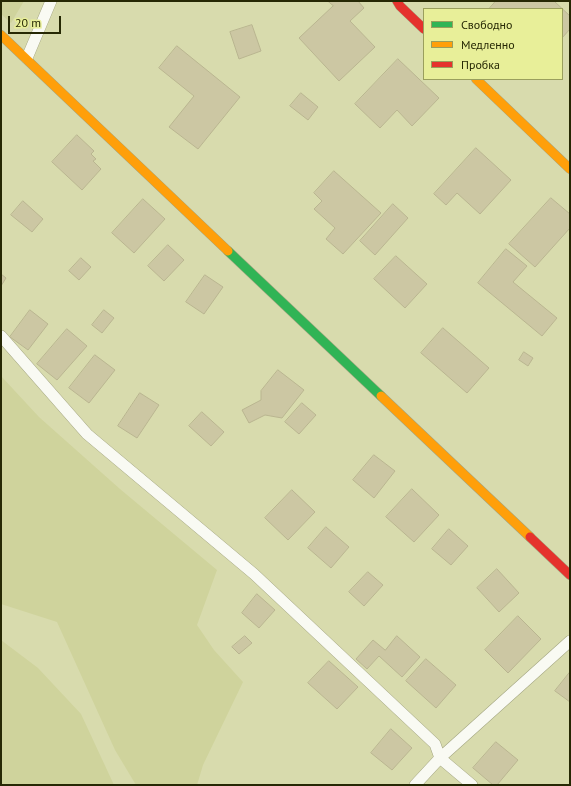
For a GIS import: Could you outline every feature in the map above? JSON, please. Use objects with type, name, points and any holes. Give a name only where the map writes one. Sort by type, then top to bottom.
[{"type":"street","points":[[397,1],[400,6],[423,28]]},
{"type":"street","points":[[1,35],[27,58],[570,575]]},
{"type":"street","points":[[477,80],[570,169]]},
{"type":"lane","points":[[27,58],[51,1]]},
{"type":"lane","points":[[1,336],[87,434],[254,574],[435,744],[440,758],[472,785]]},
{"type":"lane","points":[[415,785],[440,758],[570,641]]},
{"type":"green space","points":[[1,1],[24,1],[11,23],[1,14]]},
{"type":"green space","points":[[1,376],[39,417],[120,489],[217,570],[197,625],[214,650],[243,682],[203,765],[197,785],[136,785],[115,750],[57,622],[1,604]]},
{"type":"green space","points":[[1,640],[38,668],[81,714],[114,785],[1,785]]},
{"type":"building","points":[[328,1],[358,1],[364,8],[350,21],[375,47],[339,81],[299,38],[333,6]]},
{"type":"building","points":[[496,1],[554,1],[561,8],[490,8]]},
{"type":"building","points":[[563,9],[570,16],[570,29],[563,37]]},
{"type":"building","points":[[252,25],[261,51],[239,59],[230,32]]},
{"type":"building","points":[[177,46],[240,97],[198,149],[169,127],[194,96],[159,68]]},
{"type":"building","points":[[398,59],[439,98],[412,126],[397,110],[380,128],[355,104]]},
{"type":"building","points":[[301,93],[318,107],[308,120],[290,106]]},
{"type":"building","points":[[77,135],[94,151],[91,154],[96,159],[93,161],[101,169],[82,190],[52,162]]},
{"type":"building","points":[[476,148],[511,180],[480,214],[457,193],[446,205],[434,194]]},
{"type":"building","points":[[334,171],[381,213],[343,254],[326,239],[335,228],[314,209],[322,201],[314,193]]},
{"type":"building","points":[[551,198],[570,214],[570,228],[535,267],[509,244]]},
{"type":"building","points":[[143,199],[165,219],[134,253],[112,233]]},
{"type":"building","points":[[23,201],[43,219],[32,232],[11,215]]},
{"type":"building","points":[[393,204],[408,218],[375,255],[360,241]]},
{"type":"building","points":[[168,245],[184,260],[164,281],[148,266]]},
{"type":"building","points":[[506,249],[527,266],[513,282],[557,318],[542,336],[478,283]]},
{"type":"building","points":[[396,256],[427,284],[405,308],[374,279]]},
{"type":"building","points":[[81,258],[91,267],[79,280],[69,271]]},
{"type":"building","points":[[1,274],[6,278],[1,286]]},
{"type":"building","points":[[205,275],[223,287],[204,314],[186,302]]},
{"type":"building","points":[[30,310],[48,324],[28,350],[10,337]]},
{"type":"building","points":[[104,310],[114,318],[102,333],[92,325]]},
{"type":"building","points":[[443,328],[489,368],[467,393],[421,353]]},
{"type":"building","points":[[67,329],[87,346],[57,380],[37,364]]},
{"type":"building","points":[[524,352],[533,358],[528,366],[519,360]]},
{"type":"building","points":[[95,355],[115,370],[89,403],[69,388]]},
{"type":"building","points":[[278,370],[304,390],[282,418],[265,415],[249,423],[242,410],[261,400],[261,391]]},
{"type":"building","points":[[140,393],[159,405],[137,438],[118,426]]},
{"type":"building","points":[[302,403],[316,415],[299,434],[285,422]]},
{"type":"building","points":[[202,412],[224,432],[211,446],[189,426]]},
{"type":"building","points":[[374,455],[395,471],[374,498],[353,480]]},
{"type":"building","points":[[412,489],[439,515],[414,542],[386,517]]},
{"type":"building","points":[[292,490],[315,512],[288,540],[265,518]]},
{"type":"building","points":[[326,527],[349,547],[331,568],[308,548]]},
{"type":"building","points":[[449,529],[468,546],[451,565],[432,549]]},
{"type":"building","points":[[497,569],[519,593],[499,612],[477,588]]},
{"type":"building","points":[[368,572],[383,585],[364,606],[349,592]]},
{"type":"building","points":[[257,594],[275,610],[259,628],[242,613]]},
{"type":"building","points":[[518,616],[541,639],[508,673],[485,650]]},
{"type":"building","points":[[245,636],[252,643],[239,654],[232,647]]},
{"type":"building","points":[[397,636],[420,657],[402,677],[379,656],[367,669],[356,659],[373,640],[385,650]]},
{"type":"building","points":[[426,659],[456,685],[436,708],[406,681]]},
{"type":"building","points":[[329,661],[358,687],[337,709],[308,683]]},
{"type":"building","points":[[570,672],[570,702],[555,691]]},
{"type":"building","points":[[391,729],[412,748],[392,770],[371,753]]},
{"type":"building","points":[[496,742],[518,760],[497,785],[493,785],[473,768]]},
{"type":"traffic: fast","points":[[228,251],[381,396]]},
{"type":"traffic: slow","points":[[1,35],[228,251]]},
{"type":"traffic: slow","points":[[477,80],[570,169]]},
{"type":"traffic: slow","points":[[381,396],[530,537]]},
{"type":"traffic: jam","points":[[397,1],[400,6],[423,28]]},
{"type":"traffic: jam","points":[[530,537],[570,575]]}]
